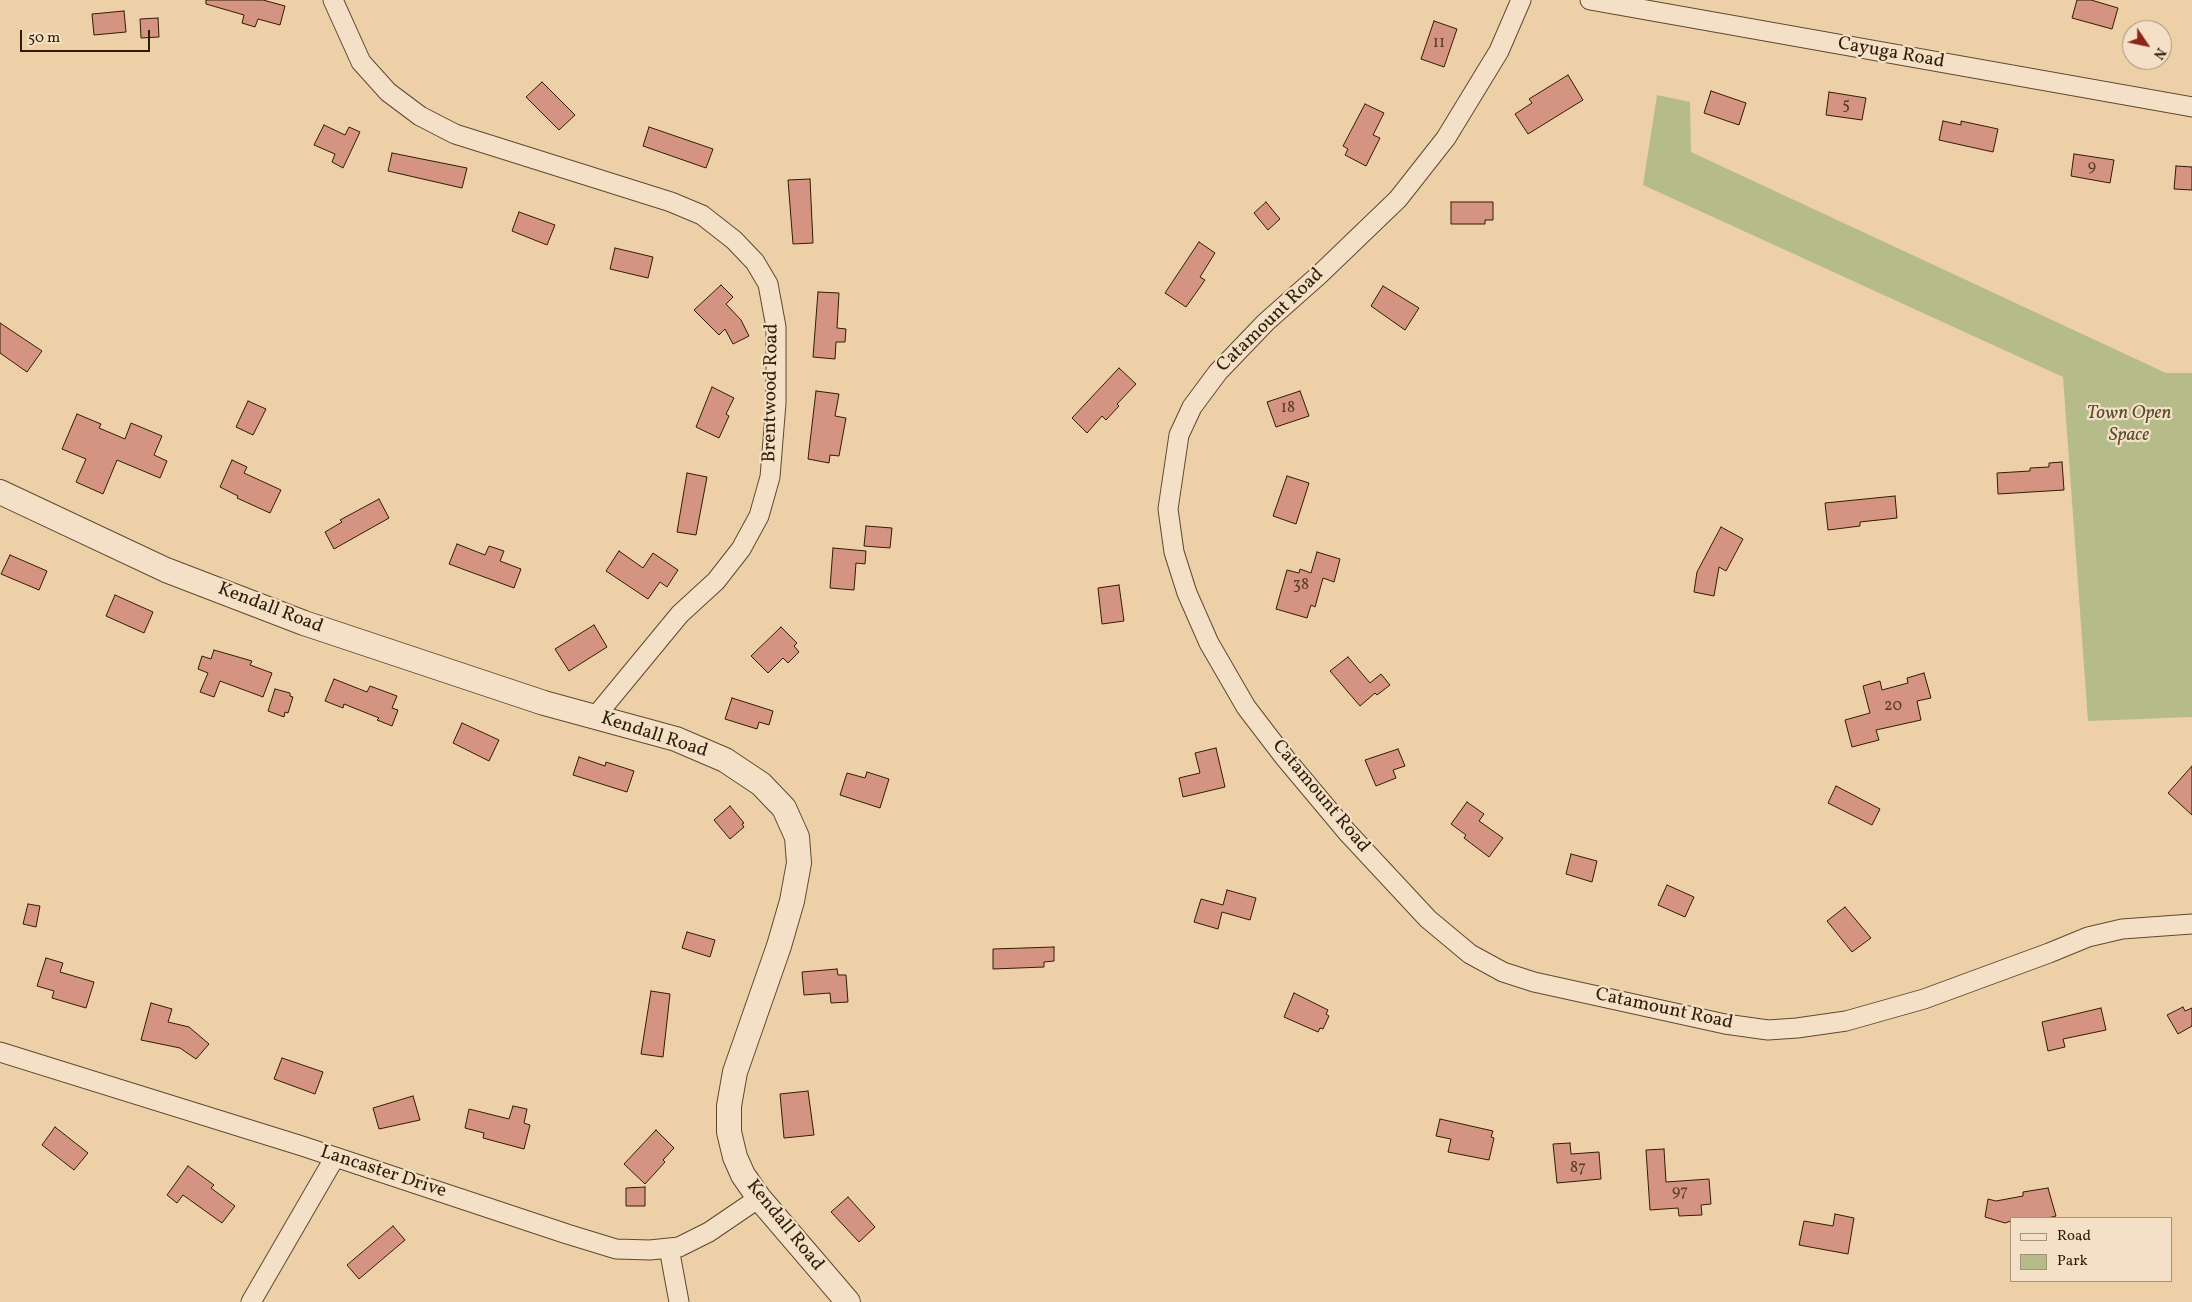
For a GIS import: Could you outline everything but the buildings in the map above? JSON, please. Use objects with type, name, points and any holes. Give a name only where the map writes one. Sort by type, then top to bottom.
[{"type":"street","name":"Brentwood Road","points":[[333,0],[361,62],[388,92],[420,116],[455,134],[671,202],[702,215],[734,240],[754,262],[768,284],[776,328],[776,403],[770,477],[759,516],[741,549],[716,581],[680,614],[596,717]]},
{"type":"street","name":"Catamount Road","points":[[1521,0],[1499,51],[1446,138],[1398,199],[1319,275],[1266,322],[1218,372],[1192,407],[1178,435],[1168,509],[1174,552],[1187,593],[1209,643],[1246,707],[1285,758],[1347,832],[1428,919],[1470,954],[1503,972],[1534,982],[1725,1024],[1768,1030],[1797,1028],[1846,1021],[1924,999],[2088,937],[2122,929],[2192,924]]},
{"type":"street","name":"Cayuga Road","points":[[1590,0],[2192,107]]},
{"type":"street","name":"Kendall Road","points":[[0,492],[166,570],[304,623],[544,703],[676,739],[725,760],[762,784],[784,808],[797,837],[799,863],[792,901],[779,946],[735,1072],[729,1106],[729,1132],[735,1157],[743,1176],[759,1198],[848,1302]]},
{"type":"street","name":"Lancaster Drive","points":[[0,1052],[335,1157],[616,1249],[679,1248],[709,1232],[759,1198]]},
{"type":"street","points":[[251,1302],[335,1157]]},
{"type":"street","points":[[669,1248],[679,1302]]},
{"type":"green space","name":"Town Open Space","points":[[1657,95],[1690,102],[1691,152],[2166,373],[2192,373],[2192,717],[2088,721],[2063,377],[1643,185]]}]
